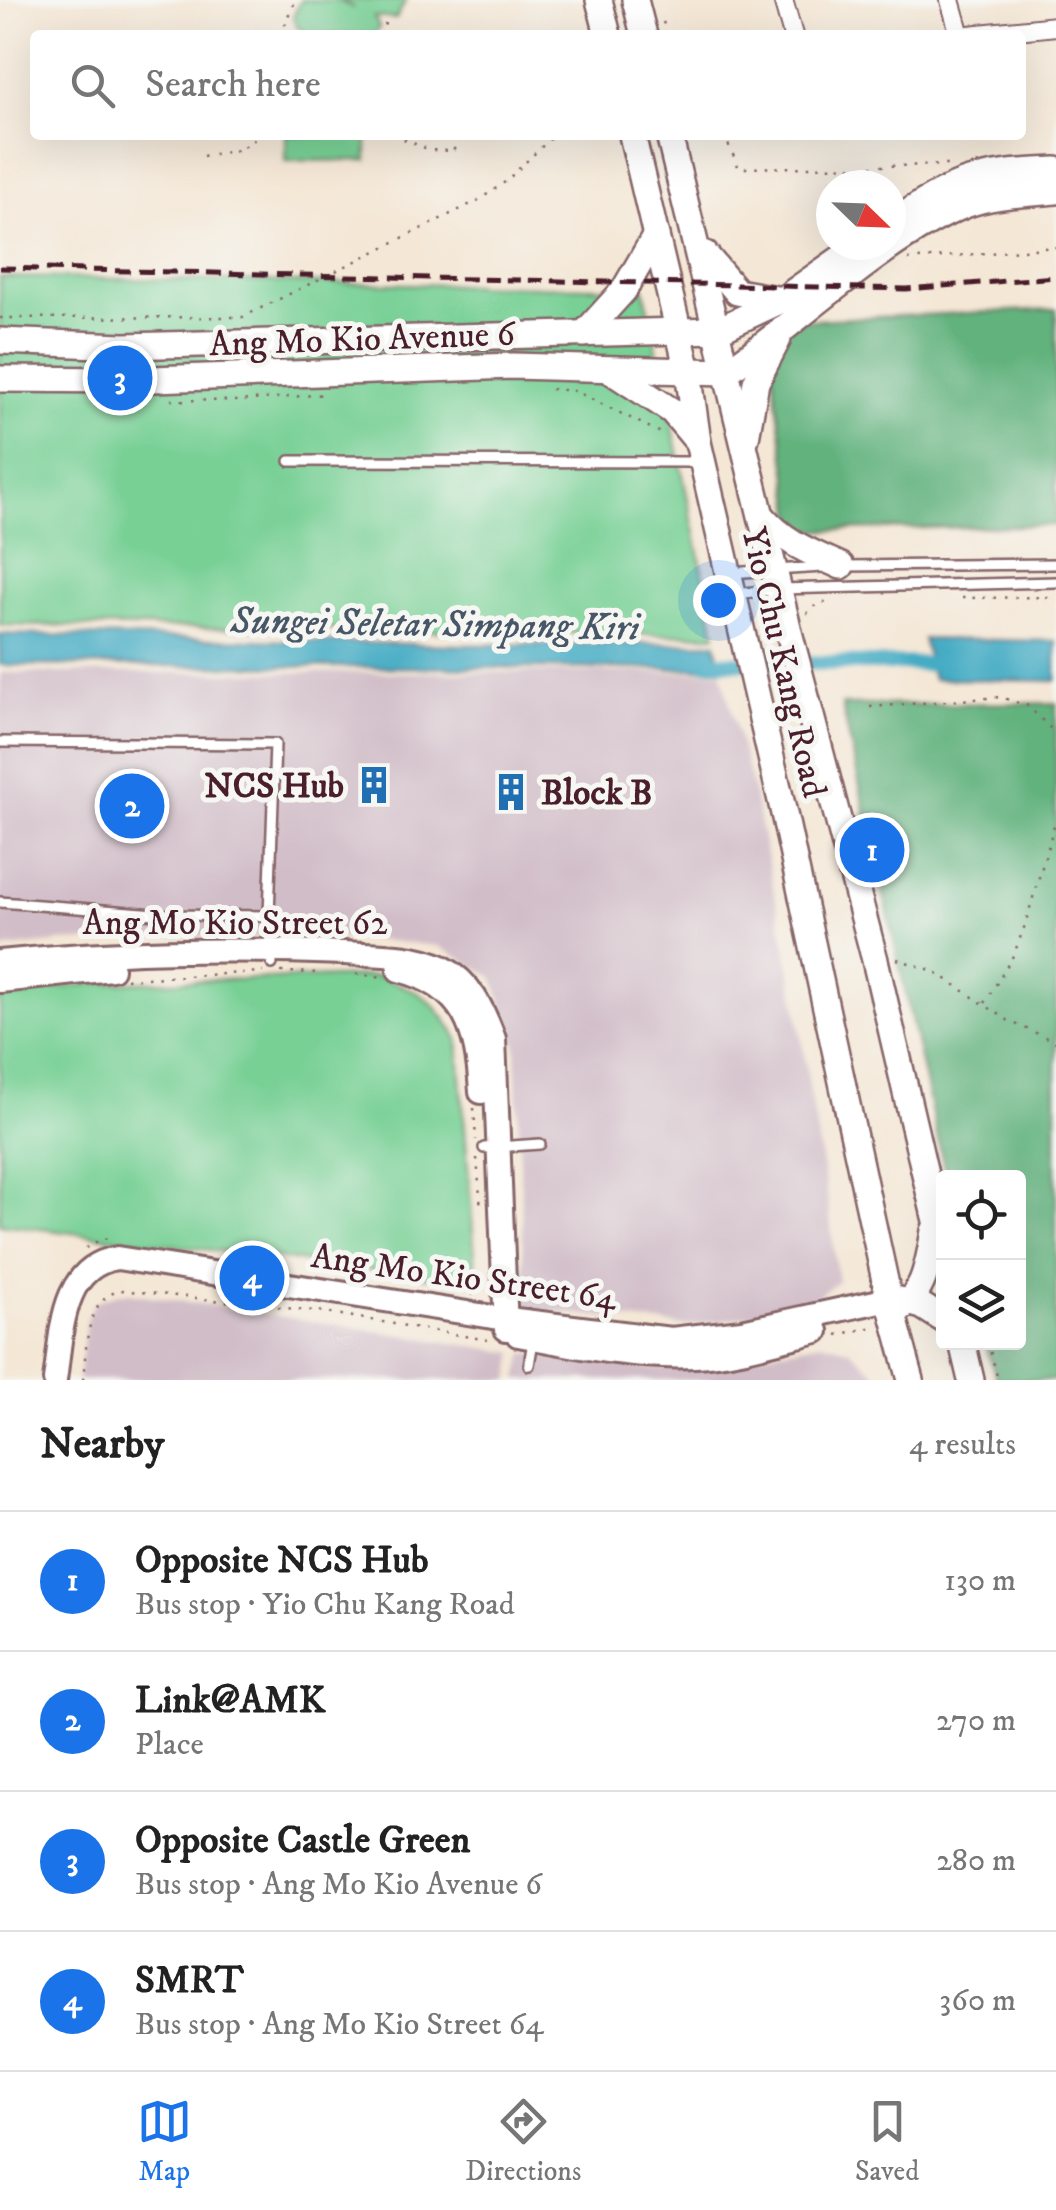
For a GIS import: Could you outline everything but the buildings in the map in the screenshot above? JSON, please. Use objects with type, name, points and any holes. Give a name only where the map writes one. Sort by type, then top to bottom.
[{"type":"main road","points":[[599,0],[607,30]]},
{"type":"main road","points":[[635,0],[643,30]]},
{"type":"main road","name":"Yio Chu Kang Road","points":[[633,140],[688,371],[696,456],[731,584],[911,1380]]},
{"type":"main road","name":"Yio Chu Kang Road","points":[[670,140],[777,579],[798,628],[806,698],[876,960],[936,1222]]},
{"type":"main road","points":[[906,214],[952,185],[995,172],[1056,170]]},
{"type":"main road","points":[[726,372],[867,266],[944,215],[969,204],[1056,191]]},
{"type":"main road","points":[[584,334],[624,290],[656,235]]},
{"type":"main road","points":[[696,242],[737,292],[782,300]]},
{"type":"main road","points":[[718,330],[782,300],[839,260]]},
{"type":"main road","name":"Ang Mo Kio Avenue 6","points":[[0,342],[124,346],[718,330]]},
{"type":"main road","points":[[744,450],[756,382],[780,334]]},
{"type":"main road","name":"Ang Mo Kio Avenue 6","points":[[0,379],[125,380],[513,366],[726,372]]},
{"type":"main road","points":[[606,369],[672,411],[696,456]]},
{"type":"main road","points":[[762,516],[792,544],[841,566]]},
{"type":"main road","points":[[894,1310],[923,1280],[936,1222]]},
{"type":"main road","points":[[894,1310],[936,1318]]},
{"type":"main road","points":[[964,1350],[970,1380]]},
{"type":"street","points":[[783,0],[792,30]]},
{"type":"street","points":[[950,0],[959,30]]},
{"type":"street","points":[[1017,30],[1056,26]]},
{"type":"street","name":"Ang Mo Kio Street 62","points":[[0,962],[50,957],[271,958],[400,969],[443,968],[462,980],[482,1006],[494,1039],[492,1147],[499,1328]]},
{"type":"street","name":"Ang Mo Kio Street 62","points":[[0,981],[271,958]]},
{"type":"street","name":"Ang Mo Kio Street 64","points":[[55,1380],[68,1298],[83,1274],[100,1261],[117,1258],[604,1350],[744,1340],[894,1310]]},
{"type":"street","name":"Ang Mo Kio Street 64","points":[[68,1380],[82,1298],[102,1277],[115,1274],[671,1348]]},
{"type":"lane","points":[[290,461],[696,456]]},
{"type":"lane","points":[[731,584],[841,566],[1056,564]]},
{"type":"lane","points":[[731,584],[777,579],[1056,582]]},
{"type":"lane","points":[[0,742],[275,744],[267,852],[271,958]]},
{"type":"lane","points":[[0,902],[169,915],[269,916]]},
{"type":"lane","points":[[492,1147],[540,1144]]},
{"type":"lane","points":[[529,1365],[533,1338]]},
{"type":"path","points":[[287,30],[296,0]]},
{"type":"path","points":[[383,30],[388,20]]},
{"type":"path","points":[[285,26],[295,22]]},
{"type":"path","points":[[203,156],[238,150],[254,140]]},
{"type":"path","points":[[407,140],[442,153],[453,150],[459,140]]},
{"type":"path","points":[[0,318],[243,317],[479,200],[519,170],[549,140]]},
{"type":"path","points":[[726,140],[738,168],[950,165]]},
{"type":"path","points":[[898,261],[1056,247]]},
{"type":"path","points":[[544,388],[575,391],[676,441],[696,456]]},
{"type":"path","points":[[159,400],[238,401],[332,394]]},
{"type":"path","points":[[962,598],[1056,596]]},
{"type":"path","points":[[798,628],[810,608],[834,600]]},
{"type":"path","points":[[870,707],[1000,697],[1028,706],[1056,734]]},
{"type":"path","points":[[984,1003],[1014,954],[1026,925],[1056,819]]},
{"type":"path","points":[[876,960],[901,959],[934,971],[1009,1021],[1056,1042]]},
{"type":"path","points":[[112,980],[321,963]]},
{"type":"path","points":[[349,973],[400,969]]},
{"type":"path","points":[[474,1106],[481,1217]]},
{"type":"path","points":[[471,1296],[483,1283],[484,1274]]},
{"type":"path","points":[[82,1380],[97,1304],[109,1293],[121,1290],[499,1328]]},
{"type":"path","points":[[825,1338],[894,1310]]},
{"type":"path","points":[[990,1350],[998,1380]]},
{"type":"shaded area","points":[[721,672],[752,786],[790,967],[828,1202],[838,1281],[804,1306],[685,1326],[525,1308],[516,1044],[493,977],[438,946],[357,938],[213,936],[60,942],[0,949],[0,673]]},
{"type":"shaded area","points":[[120,1293],[515,1353],[510,1380],[78,1380],[87,1318],[95,1302]]},
{"type":"shaded area","points":[[821,1342],[849,1349],[876,1373],[878,1380],[518,1380],[524,1353],[654,1369],[712,1364]]},
{"type":"green space","points":[[301,0],[337,0],[354,8],[342,0],[406,0],[396,19],[374,17],[378,30],[302,30],[293,17]]},
{"type":"green space","points":[[286,140],[367,140],[367,160],[286,161]]},
{"type":"green space","points":[[0,277],[644,288],[716,635],[0,625]]},
{"type":"green space","points":[[1056,309],[1056,525],[796,531],[765,322]]},
{"type":"green space","points":[[1056,703],[1056,1380],[997,1380],[987,1350],[1026,1350],[1026,1170],[944,1170],[842,705]]},
{"type":"green space","points":[[378,976],[426,998],[458,1039],[477,1283],[0,1224],[0,995],[96,983]]},
{"type":"water","points":[[0,634],[457,645],[716,643],[722,669],[0,665]]},
{"type":"water","points":[[923,639],[1056,641],[1056,681],[933,679]]},
{"type":"waterway","name":"Sungei Seletar Simpang Kiri","points":[[704,662],[929,664]]},
{"type":"railway","points":[[0,268],[906,289],[1056,277]]},
{"type":"place","name":"Opposite Castle Green","points":[[120,378]]},
{"type":"place","name":"NCS Hub","points":[[374,785]]},
{"type":"place","name":"Block B","points":[[511,792]]},
{"type":"place","name":"Link@AMK","points":[[132,806]]},
{"type":"place","name":"Opposite NCS Hub","points":[[872,850]]},
{"type":"place","name":"SMRT","points":[[252,1278]]}]
